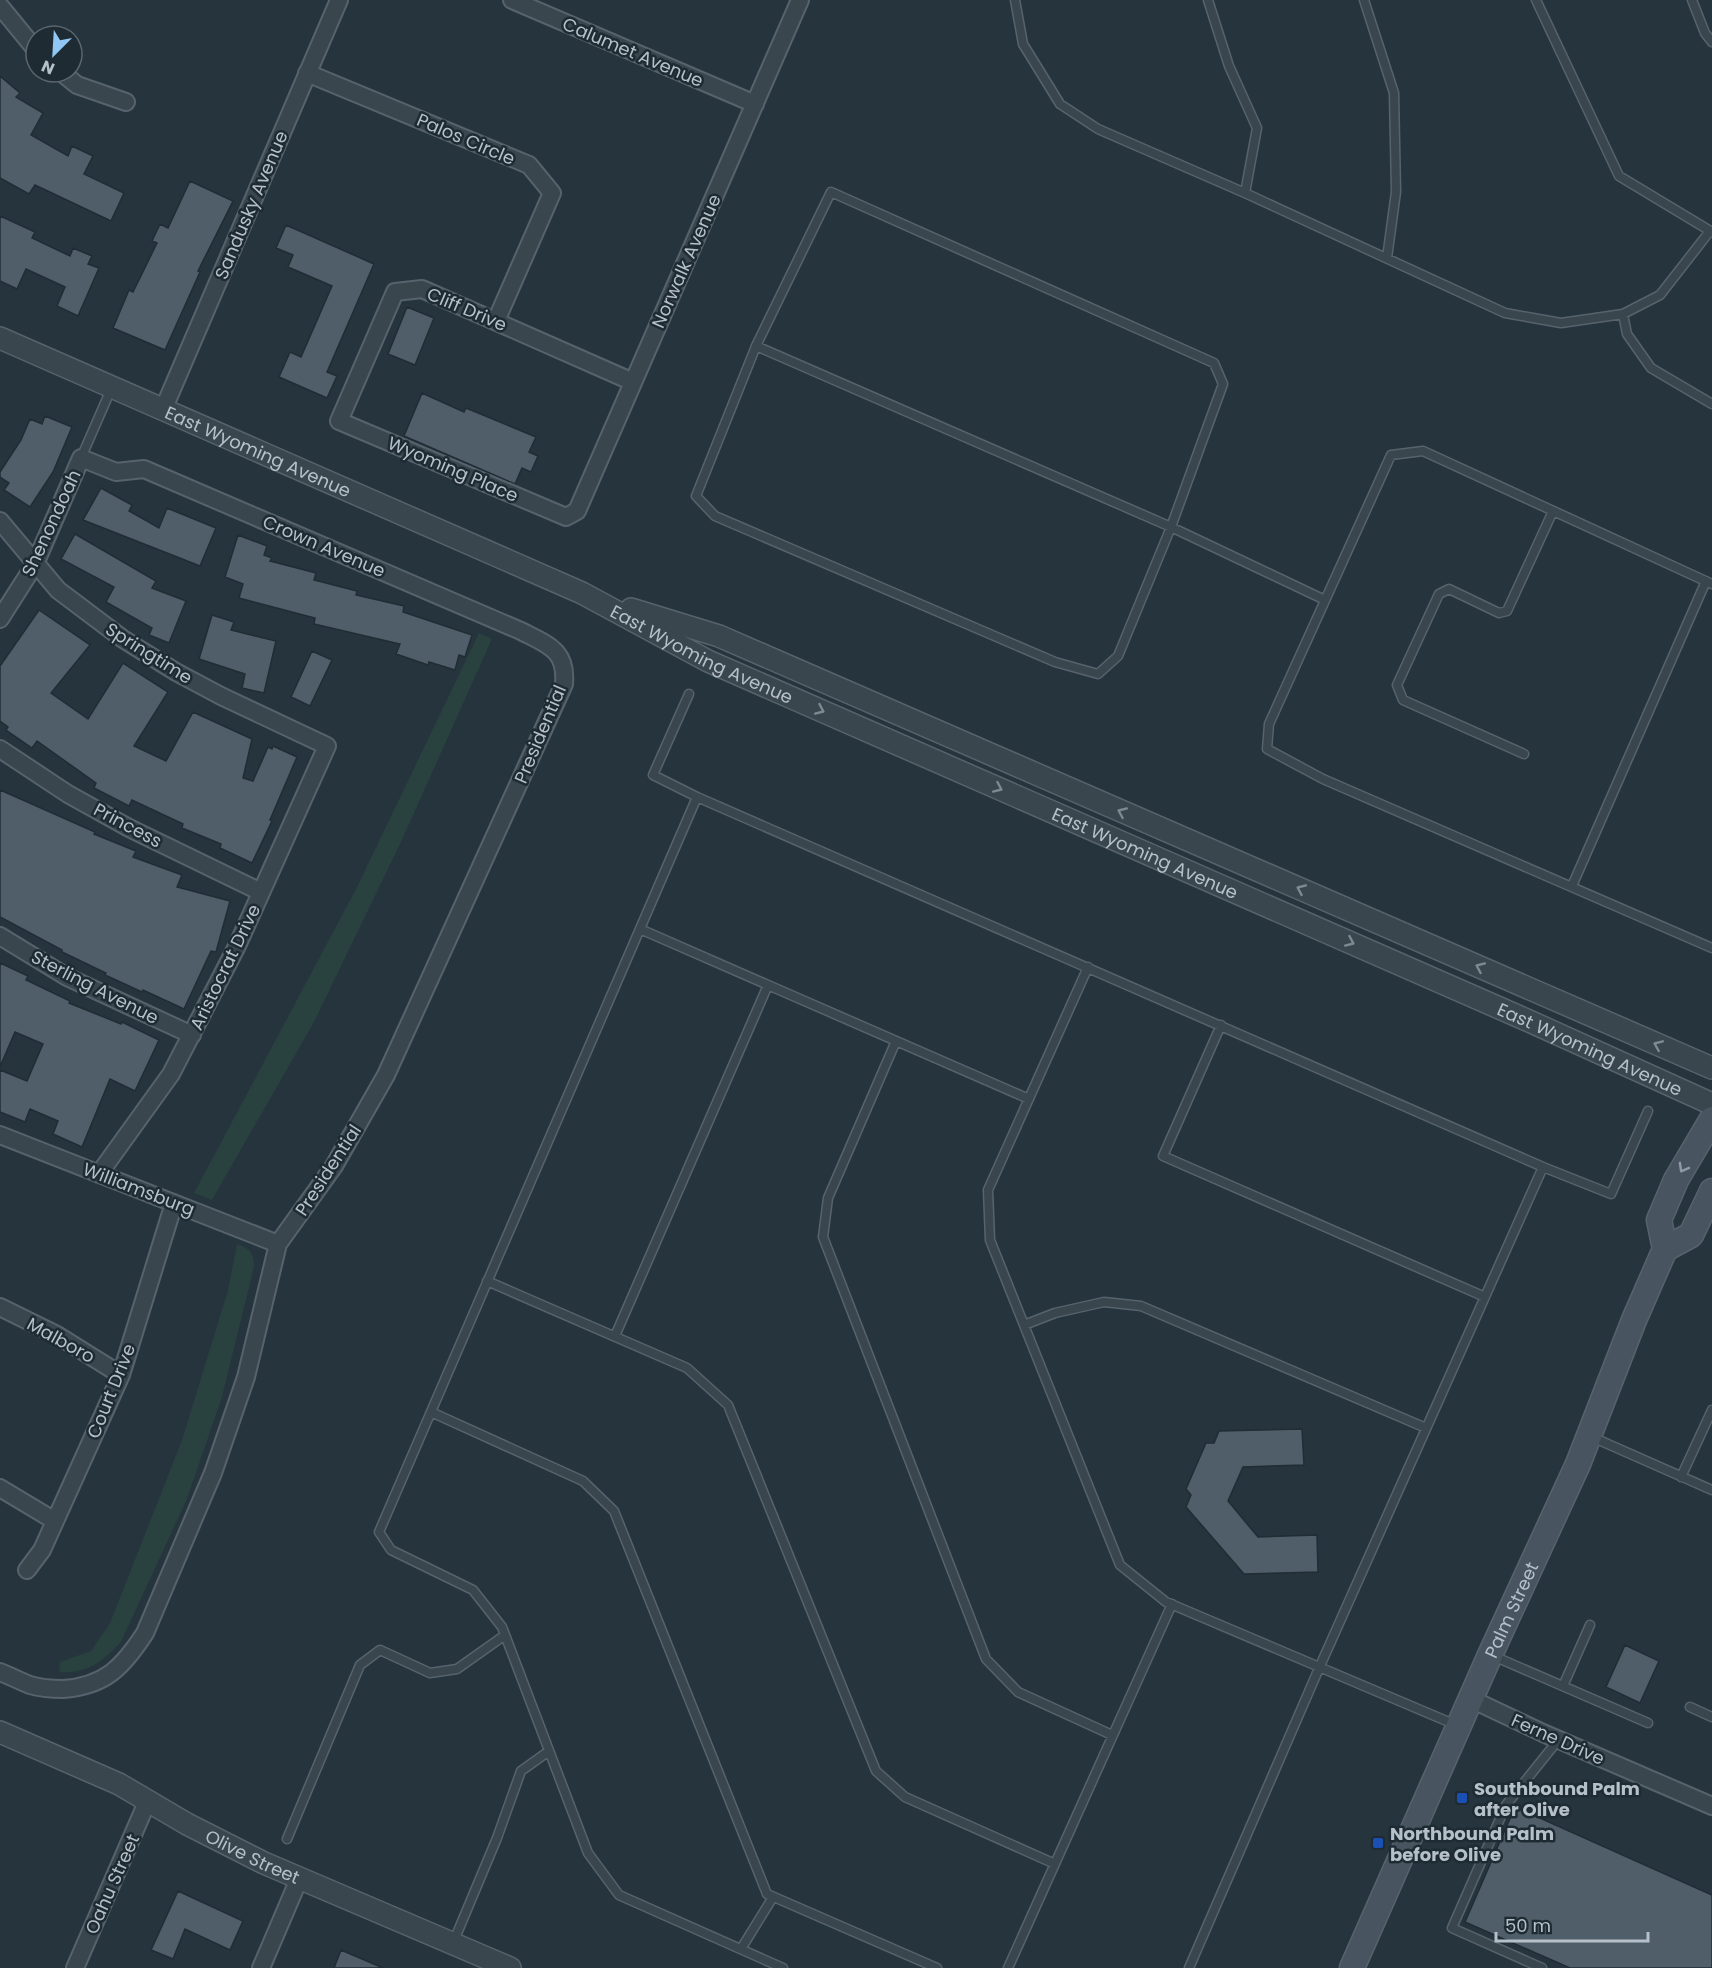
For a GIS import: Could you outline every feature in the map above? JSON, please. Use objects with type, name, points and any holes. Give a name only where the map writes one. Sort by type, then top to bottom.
[{"type":"main road","points":[[1711,1195],[1691,1234],[1665,1249],[1659,1220],[1676,1180],[1712,1119]]},
{"type":"main road","name":"Palm Street","points":[[1352,1968],[1490,1655],[1578,1464],[1634,1320],[1665,1249]]},
{"type":"street","name":"Sandusky Avenue","points":[[163,410],[339,0]]},
{"type":"street","name":"Calumet Avenue","points":[[512,0],[754,104]]},
{"type":"street","name":"Norwalk Avenue","points":[[566,517],[578,511],[800,0]]},
{"type":"street","points":[[0,6],[24,35]]},
{"type":"street","name":"Palos Circle","points":[[307,73],[529,165],[552,194],[496,321]]},
{"type":"street","points":[[75,84],[126,102]]},
{"type":"street","name":"Cliff Drive","points":[[339,421],[395,292],[422,289],[633,382]]},
{"type":"street","name":"East Wyoming Avenue","points":[[0,338],[582,593],[708,661],[1518,1016],[1712,1104]]},
{"type":"street","name":"Wyoming Place","points":[[339,421],[566,517]]},
{"type":"street","name":"Shenondoah","points":[[0,619],[35,564],[81,458]]},
{"type":"street","name":"Crown Avenue","points":[[81,458],[116,472],[144,469],[521,631],[546,644],[560,656]]},
{"type":"street","name":"Springtime","points":[[0,521],[58,590],[123,639],[221,696],[327,746]]},
{"type":"street","name":"East Wyoming Avenue","points":[[582,593],[719,636],[1712,1068]]},
{"type":"street","name":"Presidential","points":[[0,1672],[32,1686],[55,1689],[76,1688],[98,1682],[118,1667],[145,1633],[213,1473],[246,1377],[278,1244],[334,1166],[386,1075],[564,684],[565,670],[560,656]]},
{"type":"street","name":"Aristocrat Drive","points":[[99,1174],[171,1074],[192,1035],[237,946],[327,746]]},
{"type":"street","name":"Princess","points":[[0,749],[68,794],[129,828],[261,892]]},
{"type":"street","name":"Sterling Avenue","points":[[0,936],[67,977],[192,1035]]},
{"type":"street","name":"Williamsburg","points":[[0,1135],[278,1244]]},
{"type":"street","name":"Court Drive","points":[[27,1570],[42,1550],[121,1375],[174,1203]]},
{"type":"street","name":"Malboro","points":[[0,1307],[57,1335],[121,1375]]},
{"type":"street","points":[[0,1488],[55,1521]]},
{"type":"street","name":"Ferne Drive","points":[[1471,1699],[1712,1806]]},
{"type":"street","name":"Olive Street","points":[[0,1732],[119,1784],[215,1840],[299,1879],[510,1968]]},
{"type":"street","name":"Oahu Street","points":[[75,1968],[148,1800]]},
{"type":"street","points":[[261,1968],[299,1879]]},
{"type":"lane","points":[[1015,0],[1023,44],[1060,104],[1098,129],[1245,193],[1505,312],[1561,323],[1623,314],[1660,295],[1711,232],[1619,176],[1536,0]]},
{"type":"lane","points":[[1208,0],[1229,66],[1257,128],[1245,193]]},
{"type":"lane","points":[[1364,0],[1394,93],[1396,192],[1387,258]]},
{"type":"lane","points":[[1692,0],[1705,33],[1712,42]]},
{"type":"lane","points":[[831,192],[1214,363],[1223,384],[1171,527],[1118,656],[1098,674],[1055,662],[715,516],[696,496],[756,346],[831,192]]},
{"type":"lane","points":[[1623,314],[1627,334],[1651,368],[1712,404]]},
{"type":"lane","points":[[756,346],[1171,527],[1325,600]]},
{"type":"lane","points":[[81,458],[112,387]]},
{"type":"lane","points":[[1572,886],[1709,582],[1423,451],[1391,455],[1269,724],[1267,749],[1323,779],[1712,948]]},
{"type":"lane","points":[[1524,754],[1402,700],[1397,685],[1439,594],[1449,589],[1499,613],[1507,611],[1553,511]]},
{"type":"lane","points":[[689,694],[653,775],[697,797],[1543,1167],[1611,1194],[1648,1111]]},
{"type":"lane","points":[[697,797],[379,1532],[391,1550],[473,1590],[501,1627],[588,1853],[619,1895],[783,1968]]},
{"type":"lane","points":[[640,929],[1029,1099]]},
{"type":"lane","points":[[1088,967],[988,1190],[990,1240],[1120,1565],[1172,1604],[1459,1726]]},
{"type":"lane","points":[[615,1336],[768,985]]},
{"type":"lane","points":[[1221,1025],[1163,1156],[1485,1296]]},
{"type":"lane","points":[[896,1041],[828,1198],[823,1237],[986,1659],[1018,1692],[1112,1735]]},
{"type":"lane","points":[[1189,1968],[1320,1666],[1543,1167]]},
{"type":"lane","points":[[487,1281],[687,1368],[728,1405],[876,1771],[905,1797],[1055,1864]]},
{"type":"lane","points":[[1024,1326],[1055,1313],[1104,1302],[1141,1306],[1426,1428]]},
{"type":"lane","points":[[1682,1477],[1712,1410]]},
{"type":"lane","points":[[431,1412],[583,1481],[614,1511],[766,1894],[937,1968]]},
{"type":"lane","points":[[1589,1436],[1712,1490]]},
{"type":"lane","points":[[1008,1968],[1172,1604]]},
{"type":"lane","points":[[1563,1686],[1590,1625]]},
{"type":"lane","points":[[287,1839],[360,1665],[380,1650],[430,1673],[457,1669],[505,1635]]},
{"type":"lane","points":[[1490,1655],[1648,1723]]},
{"type":"lane","points":[[1690,1707],[1712,1717]]},
{"type":"lane","points":[[1542,1968],[1452,1928],[1506,1805],[1559,1739]]},
{"type":"lane","points":[[453,1944],[497,1838],[521,1771],[549,1751]]},
{"type":"lane","points":[[741,1949],[773,1897]]},
{"type":"green space","points":[[479,633],[492,639],[401,842],[314,1022],[212,1200],[194,1193],[356,889]]},
{"type":"green space","points":[[237,1244],[250,1252],[254,1267],[222,1397],[187,1499],[121,1642],[101,1661],[86,1669],[59,1672],[60,1662],[91,1651],[110,1623],[182,1440],[228,1290]]},
{"type":"building","points":[[0,76],[20,93],[16,97],[43,113],[31,135],[68,156],[72,146],[93,156],[84,174],[124,193],[111,221],[35,185],[29,194],[0,178]]},
{"type":"building","points":[[190,181],[233,201],[198,271],[200,272],[165,350],[113,328],[129,290],[133,292],[157,243],[152,241],[160,224],[168,228]]},
{"type":"building","points":[[0,216],[35,232],[32,238],[70,256],[73,248],[92,256],[88,264],[99,268],[78,316],[57,306],[65,287],[26,269],[17,289],[0,281]]},
{"type":"building","points":[[286,225],[374,264],[327,372],[337,376],[327,398],[279,377],[290,352],[301,357],[332,286],[288,267],[293,255],[276,248]]},
{"type":"building","points":[[407,307],[434,318],[415,365],[388,354]]},
{"type":"building","points":[[422,393],[464,412],[466,408],[536,437],[529,452],[538,456],[531,472],[522,468],[515,484],[404,436]]},
{"type":"building","points":[[45,416],[72,427],[53,472],[30,507],[4,490],[9,483],[0,477],[0,472],[21,440],[30,419],[42,424]]},
{"type":"building","points":[[101,488],[132,505],[129,511],[159,528],[167,508],[216,528],[200,566],[83,520]]},
{"type":"building","points":[[75,534],[156,581],[152,588],[186,601],[169,643],[149,635],[152,628],[106,602],[114,587],[61,559]]},
{"type":"building","points":[[238,535],[267,546],[264,555],[272,558],[270,561],[316,573],[314,580],[357,591],[356,595],[404,606],[403,612],[472,635],[465,657],[459,655],[455,670],[429,662],[428,665],[396,654],[400,644],[314,624],[315,618],[239,598],[243,584],[225,577]]},
{"type":"building","points":[[39,610],[90,645],[51,693],[88,719],[123,663],[168,692],[134,746],[166,761],[193,712],[252,739],[243,778],[253,781],[268,747],[272,749],[273,746],[297,757],[270,820],[272,821],[252,863],[220,848],[221,844],[182,828],[183,824],[132,800],[129,806],[94,788],[96,783],[37,741],[32,748],[6,730],[8,727],[0,721],[0,666]]},
{"type":"building","points":[[212,615],[234,622],[231,630],[276,641],[264,693],[242,688],[245,674],[199,659]]},
{"type":"building","points":[[312,651],[332,660],[310,706],[291,697]]},
{"type":"building","points":[[0,790],[136,851],[133,857],[182,875],[177,887],[230,901],[216,952],[211,951],[184,1009],[105,975],[106,973],[62,952],[0,917]]},
{"type":"building","points":[[0,963],[28,976],[26,980],[70,1001],[69,1003],[121,1024],[122,1022],[159,1040],[135,1091],[110,1079],[82,1147],[53,1134],[58,1121],[30,1109],[25,1122],[0,1112],[0,1070],[27,1081],[43,1044],[15,1032],[0,1067]]},
{"type":"building","points":[[1302,1429],[1304,1465],[1243,1467],[1228,1501],[1258,1537],[1317,1535],[1318,1572],[1244,1574],[1186,1507],[1191,1495],[1186,1489],[1206,1443],[1214,1443],[1219,1431]]},
{"type":"building","points":[[1625,1645],[1659,1661],[1640,1703],[1606,1687]]},
{"type":"building","points":[[1515,1807],[1712,1895],[1712,1968],[1570,1968],[1465,1922]]},
{"type":"building","points":[[178,1891],[243,1921],[230,1950],[185,1929],[173,1959],[151,1950]]},
{"type":"building","points":[[341,1950],[383,1968],[334,1968]]},
{"type":"place","name":"Southbound Palm after Olive","points":[[1462,1798]]},
{"type":"place","name":"Northbound Palm before Olive","points":[[1378,1843]]}]
